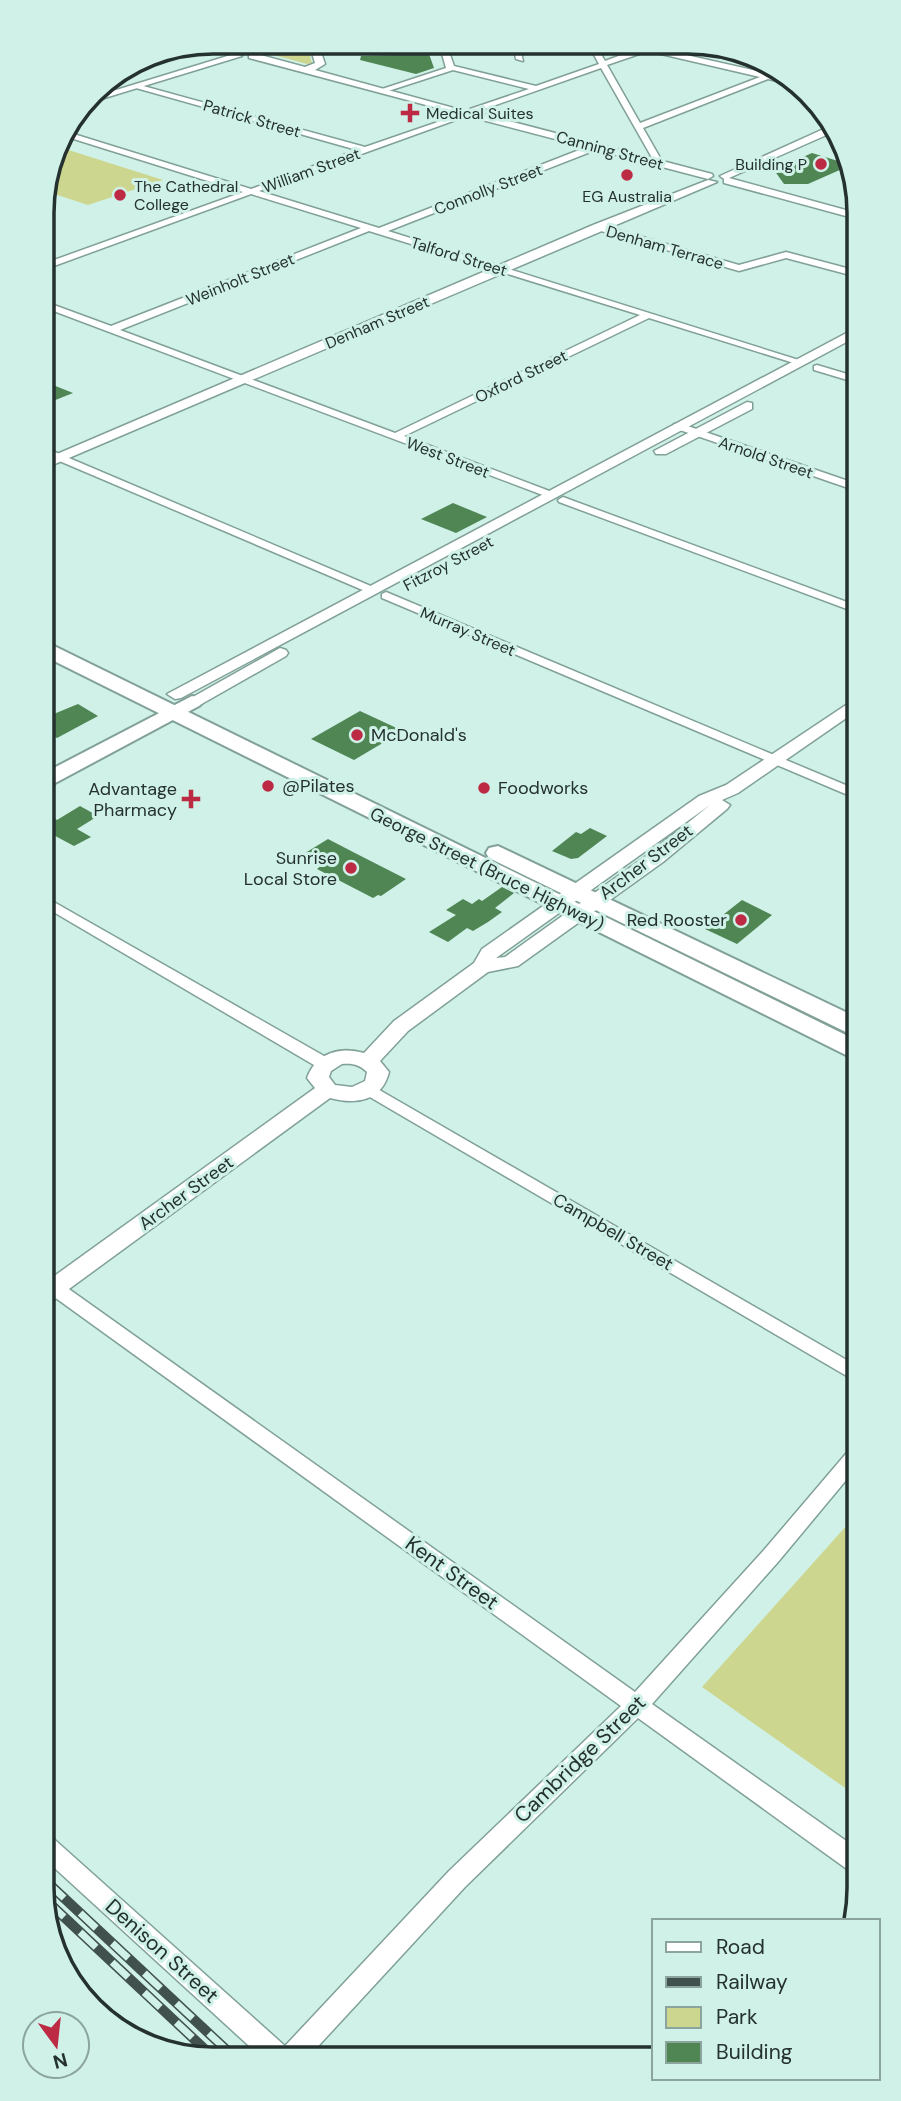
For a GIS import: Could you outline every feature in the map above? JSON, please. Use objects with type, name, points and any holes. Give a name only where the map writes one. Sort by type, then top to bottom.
[{"type":"highway","name":"George Street (Bruce Highway)","points":[[55,635],[174,703],[576,902],[847,1046]]},
{"type":"highway","name":"George Street (Bruce Highway)","points":[[55,653],[174,703]]},
{"type":"highway","name":"George Street (Bruce Highway)","points":[[576,902],[847,1024]]},
{"type":"main road","name":"Fitzroy Street","points":[[55,759],[174,703]]},
{"type":"main road","name":"Fitzroy Street","points":[[55,776],[174,703]]},
{"type":"street","points":[[106,96],[247,54]]},
{"type":"street","name":"Canning Street","points":[[255,54],[710,179]]},
{"type":"street","points":[[307,70],[320,64],[317,54]]},
{"type":"street","points":[[446,54],[451,66]]},
{"type":"street","points":[[519,54],[520,59]]},
{"type":"street","points":[[596,54],[659,163]]},
{"type":"street","name":"William Street","points":[[55,263],[626,54]]},
{"type":"street","points":[[679,54],[753,69]]},
{"type":"street","points":[[707,56],[746,66]]},
{"type":"street","points":[[451,66],[532,88]]},
{"type":"street","points":[[386,91],[449,70],[451,66]]},
{"type":"street","points":[[640,126],[766,76]]},
{"type":"street","name":"Patrick Street","points":[[139,86],[365,150]]},
{"type":"street","name":"William Street","points":[[55,256],[354,147],[464,112]]},
{"type":"street","points":[[726,179],[825,132]]},
{"type":"street","name":"Talford Street","points":[[74,136],[847,377]]},
{"type":"street","name":"Connolly Street","points":[[380,231],[596,147]]},
{"type":"street","points":[[710,179],[726,179],[847,213]]},
{"type":"street","name":"Denham Street","points":[[55,461],[710,179]]},
{"type":"street","name":"Denham Terrace","points":[[597,227],[739,268],[786,255],[847,271]]},
{"type":"street","name":"Weinholt Street","points":[[111,330],[369,228]]},
{"type":"street","name":"West Street","points":[[55,309],[847,606]]},
{"type":"street","name":"Oxford Street","points":[[394,436],[648,315]]},
{"type":"street","name":"Fitzroy Street","points":[[174,703],[288,649],[386,596],[678,426],[847,337]]},
{"type":"street","name":"Fitzroy Street","points":[[174,703],[271,642],[369,589],[555,497],[697,433],[847,352]]},
{"type":"street","name":"Arnold Street","points":[[678,426],[847,485]]},
{"type":"street","name":"Murray Street","points":[[55,455],[847,791]]},
{"type":"street","points":[[271,642],[288,649]]},
{"type":"street","name":"Archer Street","points":[[368,1061],[401,1026],[482,967],[511,962],[576,902],[721,805],[732,789],[847,710]]},
{"type":"street","points":[[55,907],[325,1064]]},
{"type":"street","points":[[351,1056],[368,1061],[378,1072],[375,1084],[369,1089],[348,1096],[327,1090],[318,1078],[325,1064],[332,1059],[351,1056]]},
{"type":"street","name":"Campbell Street","points":[[369,1089],[846,1369]]},
{"type":"street","name":"Archer Street","points":[[54,1284],[327,1090]]},
{"type":"street","name":"Kent Street","points":[[54,1292],[846,1855]]},
{"type":"street","name":"Cambridge Street","points":[[301,2047],[457,1879],[637,1705],[771,1556],[846,1467]]},
{"type":"street","name":"Denison Street","points":[[54,1853],[268,2047]]},
{"type":"green space","points":[[270,54],[309,54],[312,63]]},
{"type":"green space","points":[[67,150],[163,180],[88,205],[56,194]]},
{"type":"green space","points":[[846,1526],[846,1789],[702,1687]]},
{"type":"building","points":[[429,54],[434,68],[416,74],[360,60],[361,56]]},
{"type":"building","points":[[812,153],[838,161],[840,170],[808,184],[784,184],[774,170]]},
{"type":"building","points":[[55,386],[73,393],[55,400]]},
{"type":"building","points":[[453,503],[487,517],[456,533],[421,519]]},
{"type":"building","points":[[78,704],[98,716],[57,738],[55,737],[55,714]]},
{"type":"building","name":"McDonald's","points":[[360,711],[403,731],[354,760],[311,739]]},
{"type":"building","points":[[80,806],[98,816],[77,829],[91,837],[74,846],[55,836],[55,819],[57,820]]},
{"type":"building","points":[[590,828],[607,836],[578,858],[571,859],[552,851],[576,832],[581,834]]},
{"type":"building","name":"Sunrise Local Store","points":[[328,839],[406,879],[381,896],[373,898],[317,869],[322,865],[302,855]]},
{"type":"building","points":[[502,887],[514,893],[495,908],[502,912],[488,922],[473,931],[467,928],[448,942],[429,932],[456,915],[446,910],[463,899],[472,904],[479,899],[482,901]]},
{"type":"building","name":"Red Rooster","points":[[742,900],[772,915],[737,944],[705,929]]},
{"type":"railway","points":[[54,1889],[223,2047]]},
{"type":"railway","points":[[56,1910],[201,2046]]},
{"type":"place","name":"Medical Suites","points":[[410,113]]},
{"type":"place","name":"Building P","points":[[821,164]]},
{"type":"place","name":"EG Australia","points":[[627,175]]},
{"type":"place","name":"The Cathedral College","points":[[120,195]]},
{"type":"place","name":"McDonald's","points":[[357,735]]},
{"type":"place","name":"@Pilates","points":[[268,786]]},
{"type":"place","name":"Foodworks","points":[[484,788]]},
{"type":"place","name":"Advantage Pharmacy","points":[[191,799]]},
{"type":"place","name":"Sunrise Local Store","points":[[351,868]]},
{"type":"place","name":"Red Rooster","points":[[741,920]]}]
